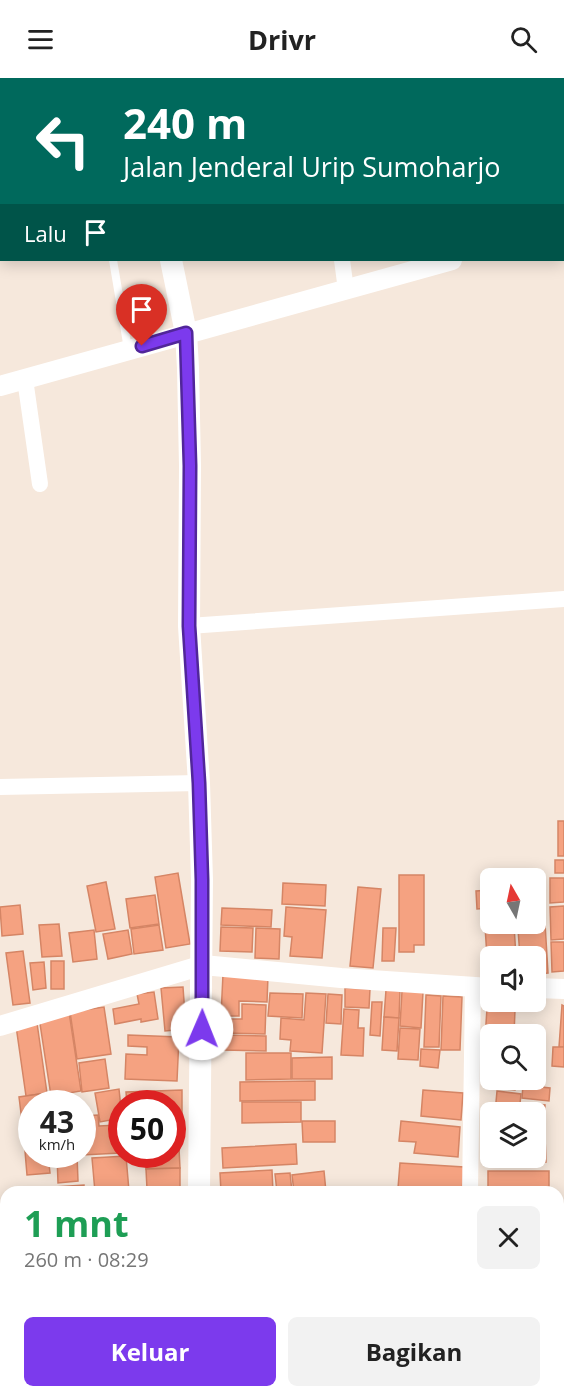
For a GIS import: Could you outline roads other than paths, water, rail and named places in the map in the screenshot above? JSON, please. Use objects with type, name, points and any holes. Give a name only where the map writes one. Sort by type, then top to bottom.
[{"type":"main road","points":[[171,261],[186,333],[190,466],[189,626],[199,783],[203,965],[199,1186]]},
{"type":"street","points":[[342,261],[346,290]]},
{"type":"street","points":[[0,386],[448,261]]},
{"type":"street","points":[[25,379],[40,484]]},
{"type":"street","points":[[189,626],[564,599]]},
{"type":"street","points":[[0,787],[199,783]]},
{"type":"street","points":[[0,1026],[203,965],[480,988]]},
{"type":"street","points":[[546,988],[564,988]]},
{"type":"street","points":[[470,1186],[481,1012]]},
{"type":"lane","points":[[113,261],[128,350]]}]
